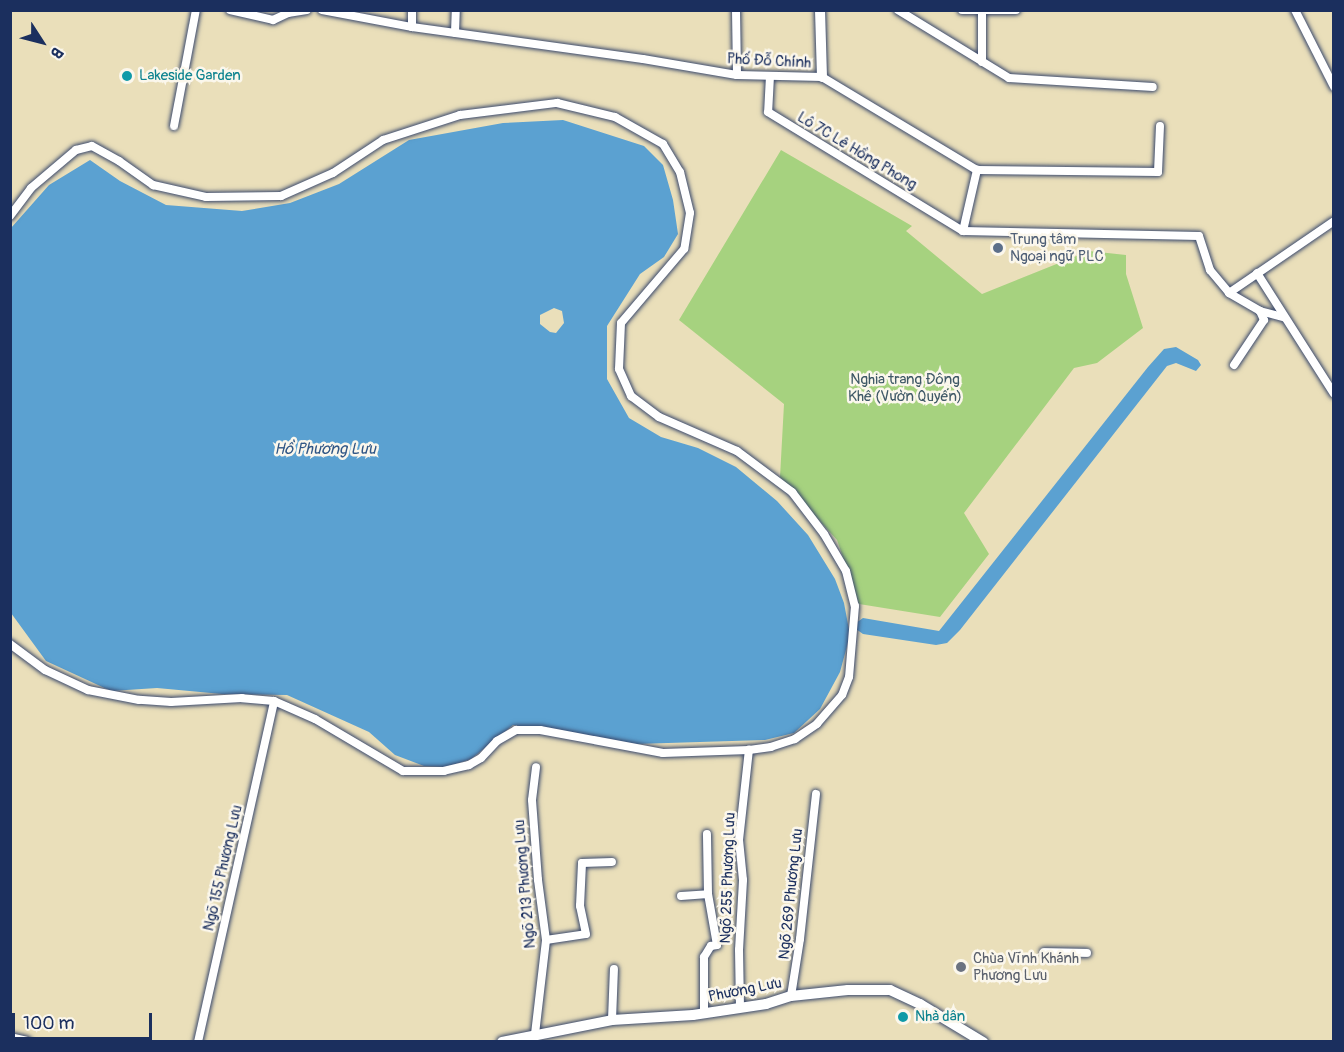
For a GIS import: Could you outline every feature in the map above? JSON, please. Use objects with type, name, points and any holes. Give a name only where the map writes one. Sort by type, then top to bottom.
[{"type":"street","points":[[174,126],[196,10]]},
{"type":"street","points":[[230,10],[273,20],[288,12],[307,10]]},
{"type":"street","name":"Phố Đỗ Chính","points":[[322,10],[366,15],[412,27],[643,58],[737,75],[822,77],[977,170]]},
{"type":"street","points":[[412,10],[412,27]]},
{"type":"street","points":[[455,33],[456,10]]},
{"type":"street","points":[[736,10],[737,75]]},
{"type":"street","points":[[820,10],[822,77]]},
{"type":"street","points":[[898,10],[1009,78],[1153,87]]},
{"type":"street","points":[[962,10],[1016,10]]},
{"type":"street","points":[[1295,10],[1334,87]]},
{"type":"street","points":[[982,11],[982,62]]},
{"type":"street","name":"Lô 7C Lê Hồng Phong","points":[[770,76],[768,112],[963,231]]},
{"type":"street","points":[[10,216],[31,188],[76,150],[92,146],[119,161],[153,185],[206,197],[281,195],[333,173],[383,140],[460,115],[557,103],[615,117],[663,144],[680,172],[690,213],[684,249],[621,323],[619,369],[631,396],[659,417],[737,452],[792,492],[824,534],[846,571],[855,606],[849,677],[842,695],[817,724],[801,736],[771,747],[749,750],[663,753],[540,730],[516,730],[507,733],[481,758],[469,765],[444,771],[403,771],[315,719],[274,701],[242,698],[171,702],[113,696],[65,681],[27,659],[10,644]]},
{"type":"street","points":[[1160,126],[1158,172],[977,170],[963,231],[1199,236],[1210,270],[1229,293],[1260,311],[1283,317]]},
{"type":"street","points":[[1229,293],[1334,221]]},
{"type":"street","points":[[1257,273],[1334,394]]},
{"type":"street","points":[[1234,365],[1261,328],[1264,320],[1260,311]]},
{"type":"street","name":"Ngõ 155 Phương Lưu","points":[[198,1041],[274,701]]},
{"type":"street","name":"Ngõ 255 Phương Lưu","points":[[740,1007],[739,950],[743,880],[739,840],[749,750]]},
{"type":"street","name":"Ngõ 213 Phương Lưu","points":[[535,1034],[546,940],[538,880],[532,800],[536,767]]},
{"type":"street","name":"Ngõ 269 Phương Lưu","points":[[791,996],[799,948],[816,794]]},
{"type":"street","points":[[704,1014],[704,957],[711,946],[717,945],[708,894],[708,834]]},
{"type":"street","points":[[546,940],[586,934],[580,906],[582,864],[612,862]]},
{"type":"street","points":[[681,896],[708,894]]},
{"type":"street","points":[[1044,952],[1088,953]]},
{"type":"street","points":[[612,1020],[614,969]]},
{"type":"street","name":"Phương Lưu","points":[[502,1041],[612,1020],[704,1014],[766,1004],[791,996],[840,990],[890,990],[921,1004],[983,1041]]},
{"type":"street","points":[[10,1038],[27,1041]]},
{"type":"green space","name":"Nghia trang Đông Khê (Vườn Quyến)","points":[[781,150],[912,226],[906,231],[982,294],[1089,251],[1126,255],[1126,274],[1143,328],[1097,363],[1074,368],[964,513],[989,554],[940,617],[859,604],[837,540],[780,477],[784,404],[679,320]]},
{"type":"water","name":"Hồ Phương Lưu","points":[[563,120],[644,146],[663,165],[673,200],[678,234],[664,257],[640,274],[607,326],[607,379],[629,418],[661,437],[698,448],[736,467],[777,501],[808,535],[835,579],[844,603],[850,635],[840,672],[820,709],[794,733],[765,740],[636,744],[513,725],[471,759],[446,767],[424,766],[395,755],[369,732],[287,695],[222,694],[157,688],[111,691],[46,661],[11,613],[11,228],[49,185],[90,160],[120,181],[166,205],[242,211],[290,203],[339,184],[409,140],[503,123]],"holes":[[[554,308],[562,311],[564,323],[556,333],[550,332],[540,324],[540,315]]]},
{"type":"water","points":[[1176,347],[1198,360],[1201,365],[1196,371],[1176,363],[1167,366],[960,630],[947,643],[936,645],[863,634],[856,629],[856,623],[863,618],[939,631],[1148,367],[1164,349]]},
{"type":"place","name":"Lakeside Garden","points":[[127,76]]},
{"type":"place","name":"Trung tâm Ngoại ngữ PLC","points":[[998,248]]},
{"type":"place","name":"Chùa Vĩnh Khánh Phương Lưu","points":[[961,967]]},
{"type":"place","name":"Nhà dân","points":[[903,1017]]}]
